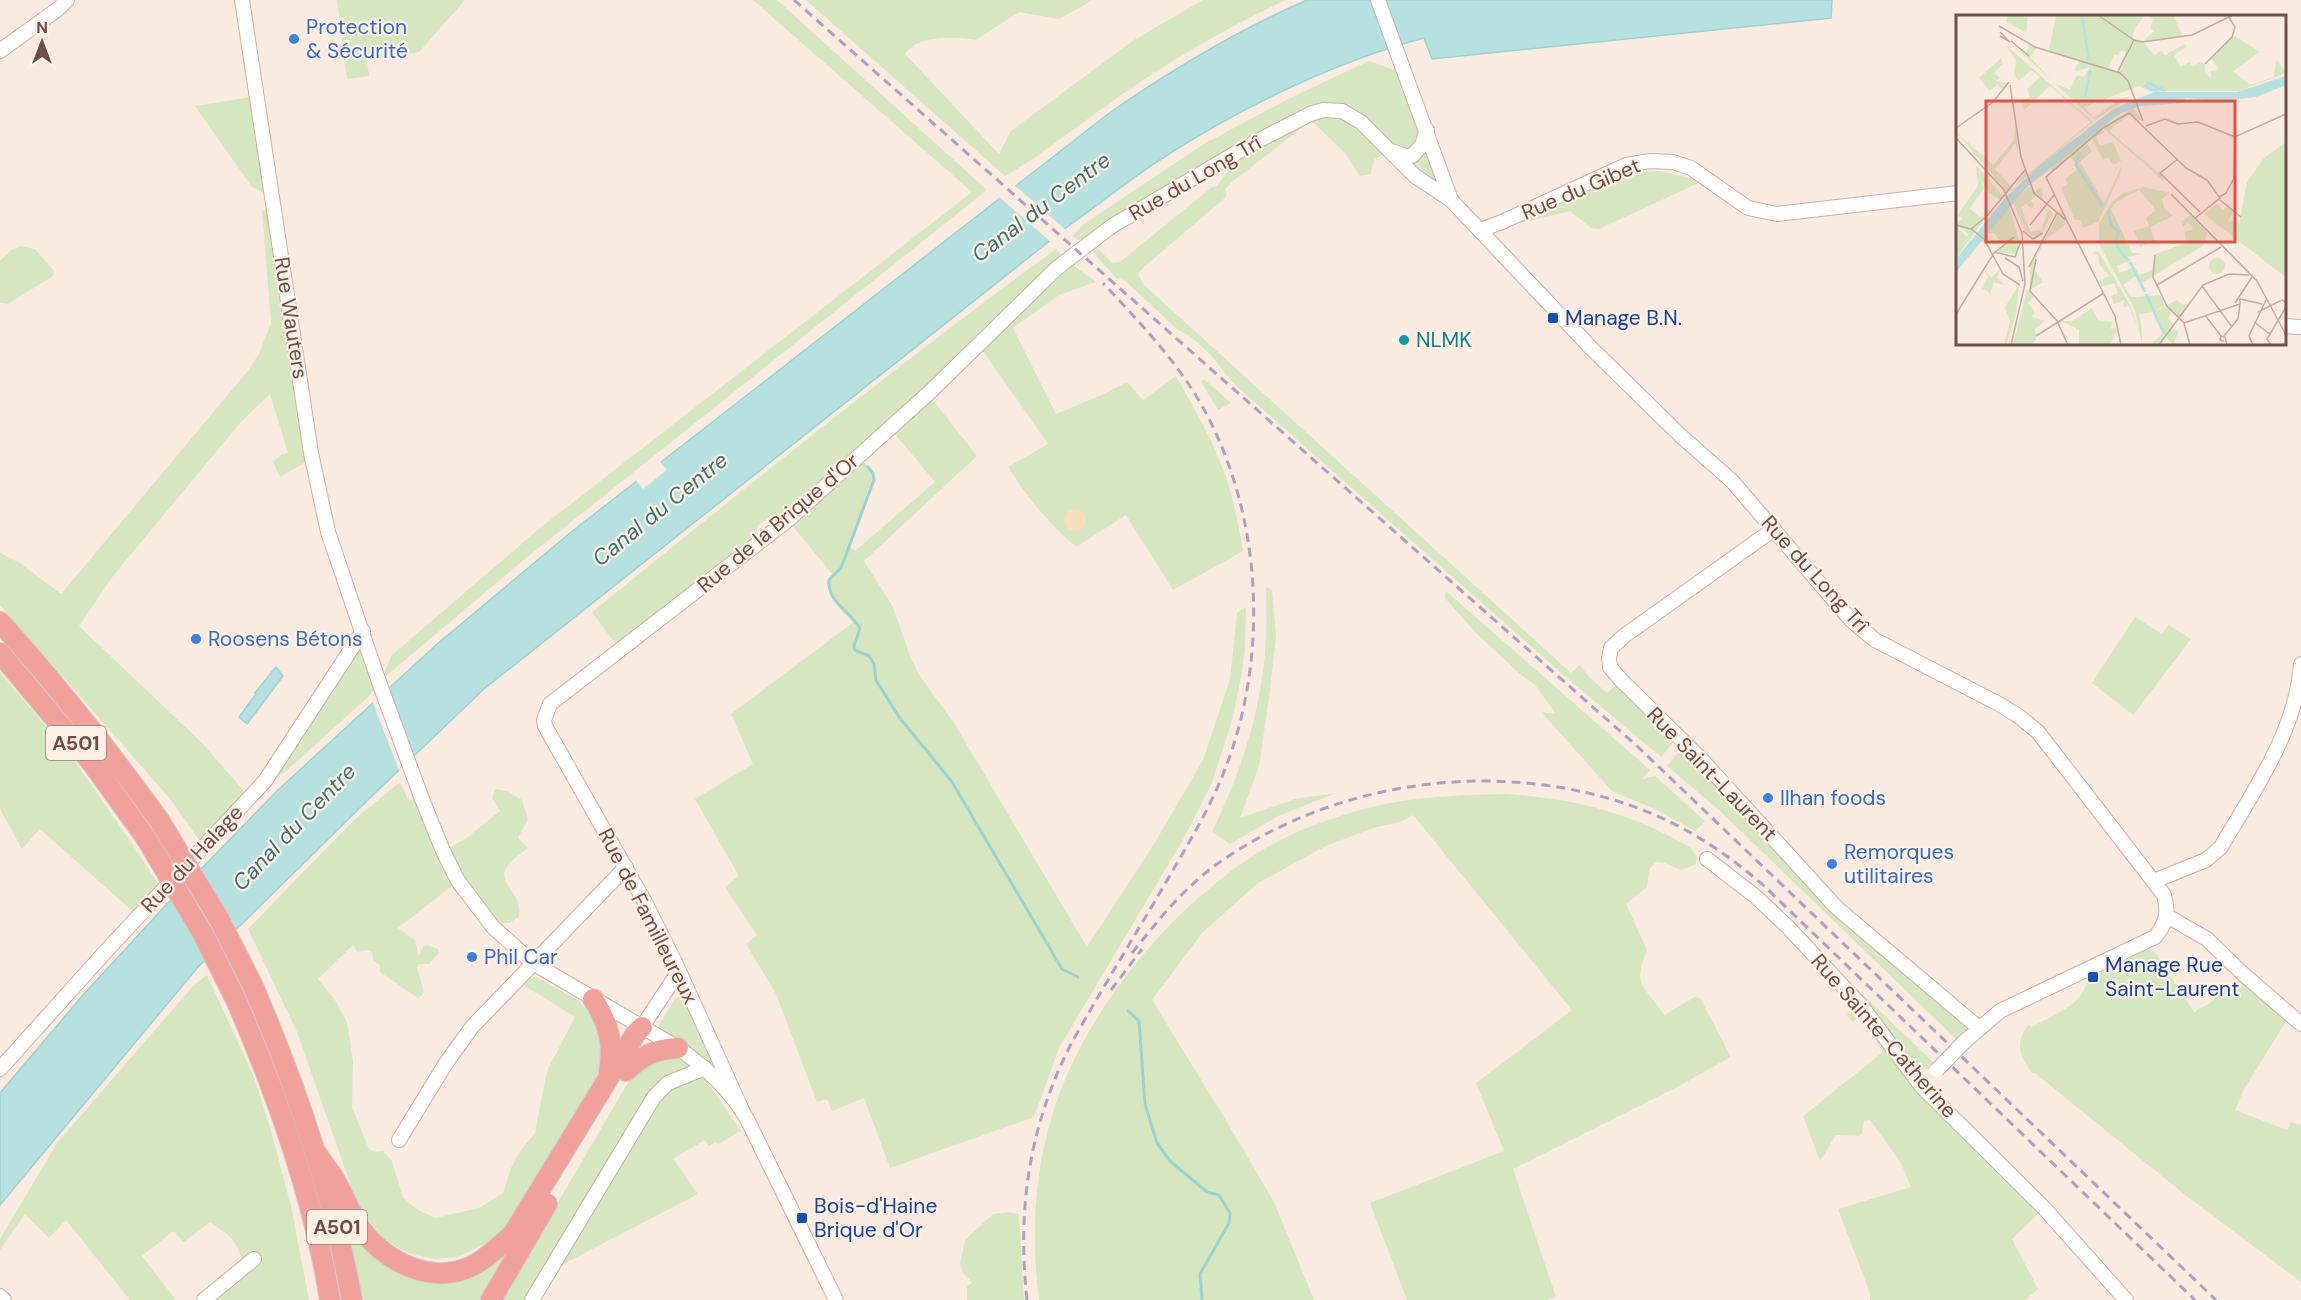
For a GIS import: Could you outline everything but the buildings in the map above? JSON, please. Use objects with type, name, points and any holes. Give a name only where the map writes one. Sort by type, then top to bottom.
[{"type":"highway","name":"A501","points":[[0,622],[43,669],[108,749],[159,820],[219,920],[253,986],[284,1059],[317,1154],[334,1217],[352,1300]]},
{"type":"highway","name":"A501","points":[[0,653],[92,764],[146,838],[203,934],[237,1000],[264,1063],[297,1160],[330,1300]]},
{"type":"highway","points":[[593,999],[607,1022],[612,1044],[608,1080]]},
{"type":"highway","points":[[490,1300],[626,1071],[646,1029]]},
{"type":"highway","points":[[317,1154],[334,1178],[361,1229],[377,1246],[399,1263],[416,1270],[435,1274],[458,1272],[489,1255],[513,1234],[636,1033],[646,1029]]},
{"type":"highway","points":[[626,1071],[650,1052],[661,1048],[678,1048]]},
{"type":"highway","points":[[318,1300],[316,1278],[319,1246]]},
{"type":"street","points":[[0,51],[68,0]]},
{"type":"street","name":"Rue Wauters","points":[[242,0],[318,493],[328,532],[421,796]]},
{"type":"street","points":[[1378,0],[1451,200]]},
{"type":"street","name":"Rue du Long Trî","points":[[1011,311],[1057,268],[1112,226],[1246,147],[1310,114],[1323,110],[1341,111],[1351,115],[1361,122],[1415,176],[1451,200],[1638,395],[1732,481],[1838,607],[1866,633],[1999,704],[2038,732],[2164,895],[2167,916]]},
{"type":"street","points":[[1391,151],[1413,156],[1422,145],[1427,130]]},
{"type":"street","name":"Rue du Gibet","points":[[1484,235],[1502,222],[1626,165],[1650,160],[1673,162],[1691,168],[1748,208],[1777,214],[1956,193]]},
{"type":"street","name":"Rue de la Brique d'Or","points":[[544,726],[550,704],[788,520],[931,391],[1011,311]]},
{"type":"street","points":[[2286,326],[2301,327]]},
{"type":"street","name":"Rue Saint-Laurent","points":[[1774,530],[1624,636],[1611,648],[1610,667],[1701,759],[1837,908],[1979,1028]]},
{"type":"street","name":"Rue du Halage","points":[[0,1069],[107,950],[265,781],[363,631]]},
{"type":"street","points":[[2154,881],[2206,860],[2221,847],[2282,738],[2294,706],[2301,664]]},
{"type":"street","name":"Rue de Familleureux","points":[[544,726],[626,867],[679,971],[742,1110],[836,1300]]},
{"type":"street","name":"Rue de Familleureux","points":[[421,796],[458,881],[493,927],[533,963],[678,1048],[705,1068],[742,1110]]},
{"type":"street","name":"Rue Sainte-Catherine","points":[[1707,860],[1755,896],[1788,927],[1863,1008],[1922,1087],[2044,1208],[2126,1300]]},
{"type":"street","points":[[399,1140],[459,1043],[626,867]]},
{"type":"street","points":[[1922,1087],[1963,1043],[2000,1011],[2155,937],[2162,929],[2167,916],[2207,939],[2241,973],[2301,1024]]},
{"type":"street","points":[[646,1029],[679,971]]},
{"type":"street","points":[[532,1300],[654,1097],[668,1083],[705,1068]]},
{"type":"street","points":[[204,1300],[254,1259]]},
{"type":"street","points":[[0,1296],[4,1300]]},
{"type":"green space","points":[[337,0],[465,0],[419,52],[367,61],[369,76],[347,79]]},
{"type":"green space","points":[[753,0],[777,0],[987,190],[526,558],[381,681],[392,655],[540,528],[972,192]]},
{"type":"green space","points":[[806,0],[1093,0],[1059,19],[1019,12],[976,40],[938,38],[916,44],[905,54],[999,154],[1011,131],[1134,40],[1203,0],[1286,0],[1212,38],[1165,66],[1005,176]]},
{"type":"green space","points":[[1369,61],[1405,74],[1439,183],[1437,184],[1406,156],[1391,151],[1375,159],[1370,174],[1360,176],[1344,152],[1314,123],[1307,124],[1233,181],[1225,189],[1226,197],[1144,267],[1138,274],[1143,284],[1571,673],[1580,665],[1589,677],[1607,693],[1618,683],[1675,740],[1661,757],[1567,678],[1233,383],[1211,355],[1190,336],[1178,330],[1121,277],[1117,279],[1091,250],[1092,241],[1078,240],[1072,236],[1084,224],[1202,145],[1288,99]],"holes":[[[1244,149],[1217,186],[1212,187],[1120,262],[1112,263],[1092,242]]]},
{"type":"green space","points":[[258,96],[273,198],[252,187],[195,106]]},
{"type":"green space","points":[[1660,171],[1703,181],[1599,229],[1591,228],[1570,211],[1500,228],[1620,177],[1640,172]]},
{"type":"green space","points":[[274,205],[306,462],[280,477],[273,462],[282,454],[288,453],[270,394],[240,423],[113,576],[79,626],[202,743],[250,798],[204,847],[171,800],[0,605],[0,553],[20,563],[61,594],[247,372],[259,354],[271,323],[262,211]]},
{"type":"green space","points":[[21,246],[35,249],[54,271],[53,276],[8,304],[0,303],[0,261],[11,250]]},
{"type":"green space","points":[[1056,249],[1061,255],[1057,268],[1073,265],[1096,282],[1059,295],[1013,328],[1056,414],[1127,382],[1143,400],[1176,376],[1206,430],[1225,474],[1243,551],[1173,590],[1126,515],[1076,547],[1039,510],[1008,467],[1048,444],[978,344],[928,394],[977,456],[864,561],[893,607],[911,659],[920,676],[954,723],[1087,947],[1154,844],[1203,760],[1230,679],[1237,613],[1246,607],[1245,649],[1241,678],[1232,720],[1212,783],[1184,838],[1059,1048],[1034,1117],[890,1168],[864,1098],[832,1111],[827,1099],[817,1102],[776,994],[746,944],[757,935],[725,887],[739,876],[695,799],[753,764],[731,714],[855,621],[839,606],[831,594],[832,574],[788,520],[770,517],[758,525],[755,538],[620,650],[592,612],[821,428]],"holes":[[[890,428],[935,482],[855,551],[849,546],[874,480],[873,473],[859,456]]]},
{"type":"green space","points":[[1204,379],[1231,403],[1218,410],[1201,382]]},
{"type":"green space","points":[[1266,586],[1272,590],[1276,637],[1259,766],[1240,818],[1295,799],[1336,793],[1278,816],[1230,844],[1212,832],[1233,785],[1256,713],[1264,663]]},
{"type":"green space","points":[[1446,591],[1650,770],[1642,779],[1655,776],[1705,821],[1695,831],[1655,809],[1612,791],[1541,712],[1556,714],[1535,685],[1476,633],[1445,598]]},
{"type":"green space","points":[[2135,617],[2162,634],[2168,625],[2191,639],[2133,715],[2092,683]]},
{"type":"green space","points":[[363,631],[380,681],[369,696],[284,773],[265,781]]},
{"type":"green space","points":[[0,672],[73,759],[162,890],[138,916],[40,829],[22,849],[0,809]]},
{"type":"green space","points":[[1688,752],[1837,908],[1979,1028],[1957,1040],[1720,811],[1667,766],[1678,753]]},
{"type":"green space","points":[[400,782],[409,801],[421,796],[458,881],[398,928],[415,940],[419,956],[423,947],[427,945],[438,949],[439,953],[429,964],[419,964],[417,967],[424,993],[418,998],[380,972],[380,965],[373,961],[372,952],[367,950],[357,952],[353,945],[318,979],[335,1000],[347,1022],[353,1061],[352,1107],[369,1149],[375,1152],[383,1151],[392,1161],[403,1197],[416,1209],[435,1218],[479,1208],[503,1193],[511,1168],[521,1150],[535,1133],[547,1071],[575,1017],[523,985],[528,979],[536,977],[578,1000],[584,1007],[589,1007],[603,1028],[601,1074],[511,1222],[487,1243],[457,1257],[435,1259],[415,1255],[398,1248],[384,1238],[357,1203],[297,1032],[248,929],[354,820]]},
{"type":"green space","points":[[495,789],[507,791],[522,800],[528,819],[518,838],[528,848],[510,862],[504,873],[519,909],[519,917],[509,923],[501,923],[455,870],[450,847],[465,839],[500,811],[492,798]]},
{"type":"green space","points":[[1505,794],[1555,799],[1601,809],[1646,825],[1691,848],[1697,857],[1696,864],[1681,870],[1656,862],[1649,870],[1647,887],[1626,904],[1647,950],[1640,972],[1646,992],[1664,1015],[1695,997],[1700,998],[1730,1055],[1683,1084],[1513,1169],[1556,1297],[1547,1300],[1407,1300],[1370,1203],[1504,1151],[1476,1083],[1572,1010],[1413,815],[1400,822],[1373,828],[1326,846],[1258,883],[1202,933],[1152,1000],[1274,1202],[1314,1300],[1039,1300],[1035,1254],[1036,1207],[1041,1161],[1052,1116],[1066,1078],[1085,1039],[1134,966],[1163,932],[1227,874],[1272,844],[1308,828],[1375,806],[1449,796]]},
{"type":"green space","points":[[1803,937],[1935,1064],[1933,1069],[1923,1068],[1894,1049],[2044,1208],[2012,1239],[2038,1289],[2025,1300],[1870,1300],[1870,1293],[1838,1209],[1911,1187],[1901,1163],[1870,1120],[1864,1121],[1862,1134],[1859,1136],[1836,1135],[1820,1161],[1803,1116],[1883,1052],[1861,1015],[1853,1022],[1847,1016],[1850,1010],[1854,1014],[1859,1012]]},
{"type":"green space","points":[[2138,946],[2148,948],[2157,955],[2194,1012],[2210,1003],[2242,973],[2290,1015],[2244,1089],[2235,1110],[2287,1130],[2291,1122],[2301,1125],[2301,1282],[2184,1194],[2035,1073],[2032,1073],[2024,1061],[2020,1044],[2028,1025],[2032,1027],[2070,1006],[2078,999],[2087,982],[2088,970]]},
{"type":"green space","points":[[207,975],[253,1075],[270,1127],[291,1206],[309,1300],[204,1300],[244,1267],[233,1240],[210,1222],[184,1242],[173,1231],[142,1256],[176,1300],[130,1300],[66,1220],[49,1238],[25,1214],[0,1250],[0,1239],[57,1143],[194,985]]},
{"type":"green space","points":[[681,996],[687,999],[714,1061],[709,1064],[659,1029],[659,1025],[675,999]]},
{"type":"green space","points":[[681,1057],[692,1063],[690,1069],[705,1068],[714,1078],[708,1083],[741,1131],[718,1144],[716,1142],[709,1146],[705,1140],[673,1159],[698,1194],[550,1271],[532,1300],[501,1300],[630,1079],[650,1060]]},
{"type":"green space","points":[[339,1197],[346,1216],[432,1278],[515,1238],[484,1300],[363,1300]]},
{"type":"green space","points":[[1008,1212],[1019,1214],[1024,1300],[967,1300],[967,1287],[972,1282],[963,1273],[960,1264],[965,1240],[993,1214]]},
{"type":"sand","points":[[1075,509],[1083,512],[1086,520],[1083,528],[1075,531],[1067,528],[1064,520],[1067,512]]},
{"type":"water","name":"Canal du Centre","points":[[1307,0],[1832,0],[1831,18],[1432,59],[1424,38],[1353,61],[1283,91],[1215,126],[1152,165],[1071,224],[484,689],[198,967],[0,1205],[0,1093],[83,995],[166,905],[278,790],[436,645],[570,533],[1108,114],[1204,52]]},
{"type":"water","points":[[276,667],[283,676],[247,724],[239,717]]},
{"type":"pier","points":[[1013,184],[1067,231],[1052,243],[998,196]]},
{"type":"pier","points":[[659,460],[667,470],[643,489],[635,479]]},
{"type":"pier","points":[[388,686],[415,758],[400,773],[372,700]]},
{"type":"waterway","points":[[868,467],[873,473],[874,480],[841,568],[829,580],[831,594],[860,628],[854,646],[855,650],[869,656],[874,664],[876,680],[899,717],[952,782],[1062,969],[1078,977]]},
{"type":"waterway","points":[[1128,1011],[1139,1021],[1145,1104],[1157,1143],[1170,1161],[1207,1192],[1219,1195],[1230,1213],[1229,1223],[1200,1274],[1202,1300]]},
{"type":"railway","points":[[794,0],[1638,747],[2216,1300]]},
{"type":"railway","points":[[1027,1300],[1024,1266],[1025,1200],[1036,1137],[1045,1106],[1071,1044],[1190,841],[1219,784],[1235,740],[1246,693],[1252,646],[1254,598],[1249,550],[1240,503],[1226,458],[1207,415],[1185,379],[1173,362],[1103,283]]},
{"type":"railway","points":[[1132,953],[1160,918],[1201,876],[1213,867],[1260,837],[1311,813],[1365,796],[1420,785],[1477,781],[1534,784],[1589,793],[1643,810],[1675,824],[1706,842],[1762,884],[2195,1300]]},
{"type":"railway","points":[[1111,990],[1142,949]]},
{"type":"place","name":"Protection & Sécurité","points":[[294,39]]},
{"type":"place","name":"Manage B.N.","points":[[1553,318]]},
{"type":"place","name":"NLMK","points":[[1404,340]]},
{"type":"place","name":"Roosens Bétons","points":[[196,639]]},
{"type":"place","name":"Ilhan foods","points":[[1768,798]]},
{"type":"place","name":"Remorques utilitaires","points":[[1832,864]]},
{"type":"place","name":"Phil Car","points":[[472,957]]},
{"type":"place","name":"Manage Rue Saint-Laurent","points":[[2093,977]]},
{"type":"place","name":"Bois-d'Haine Brique d'Or","points":[[802,1218]]}]
